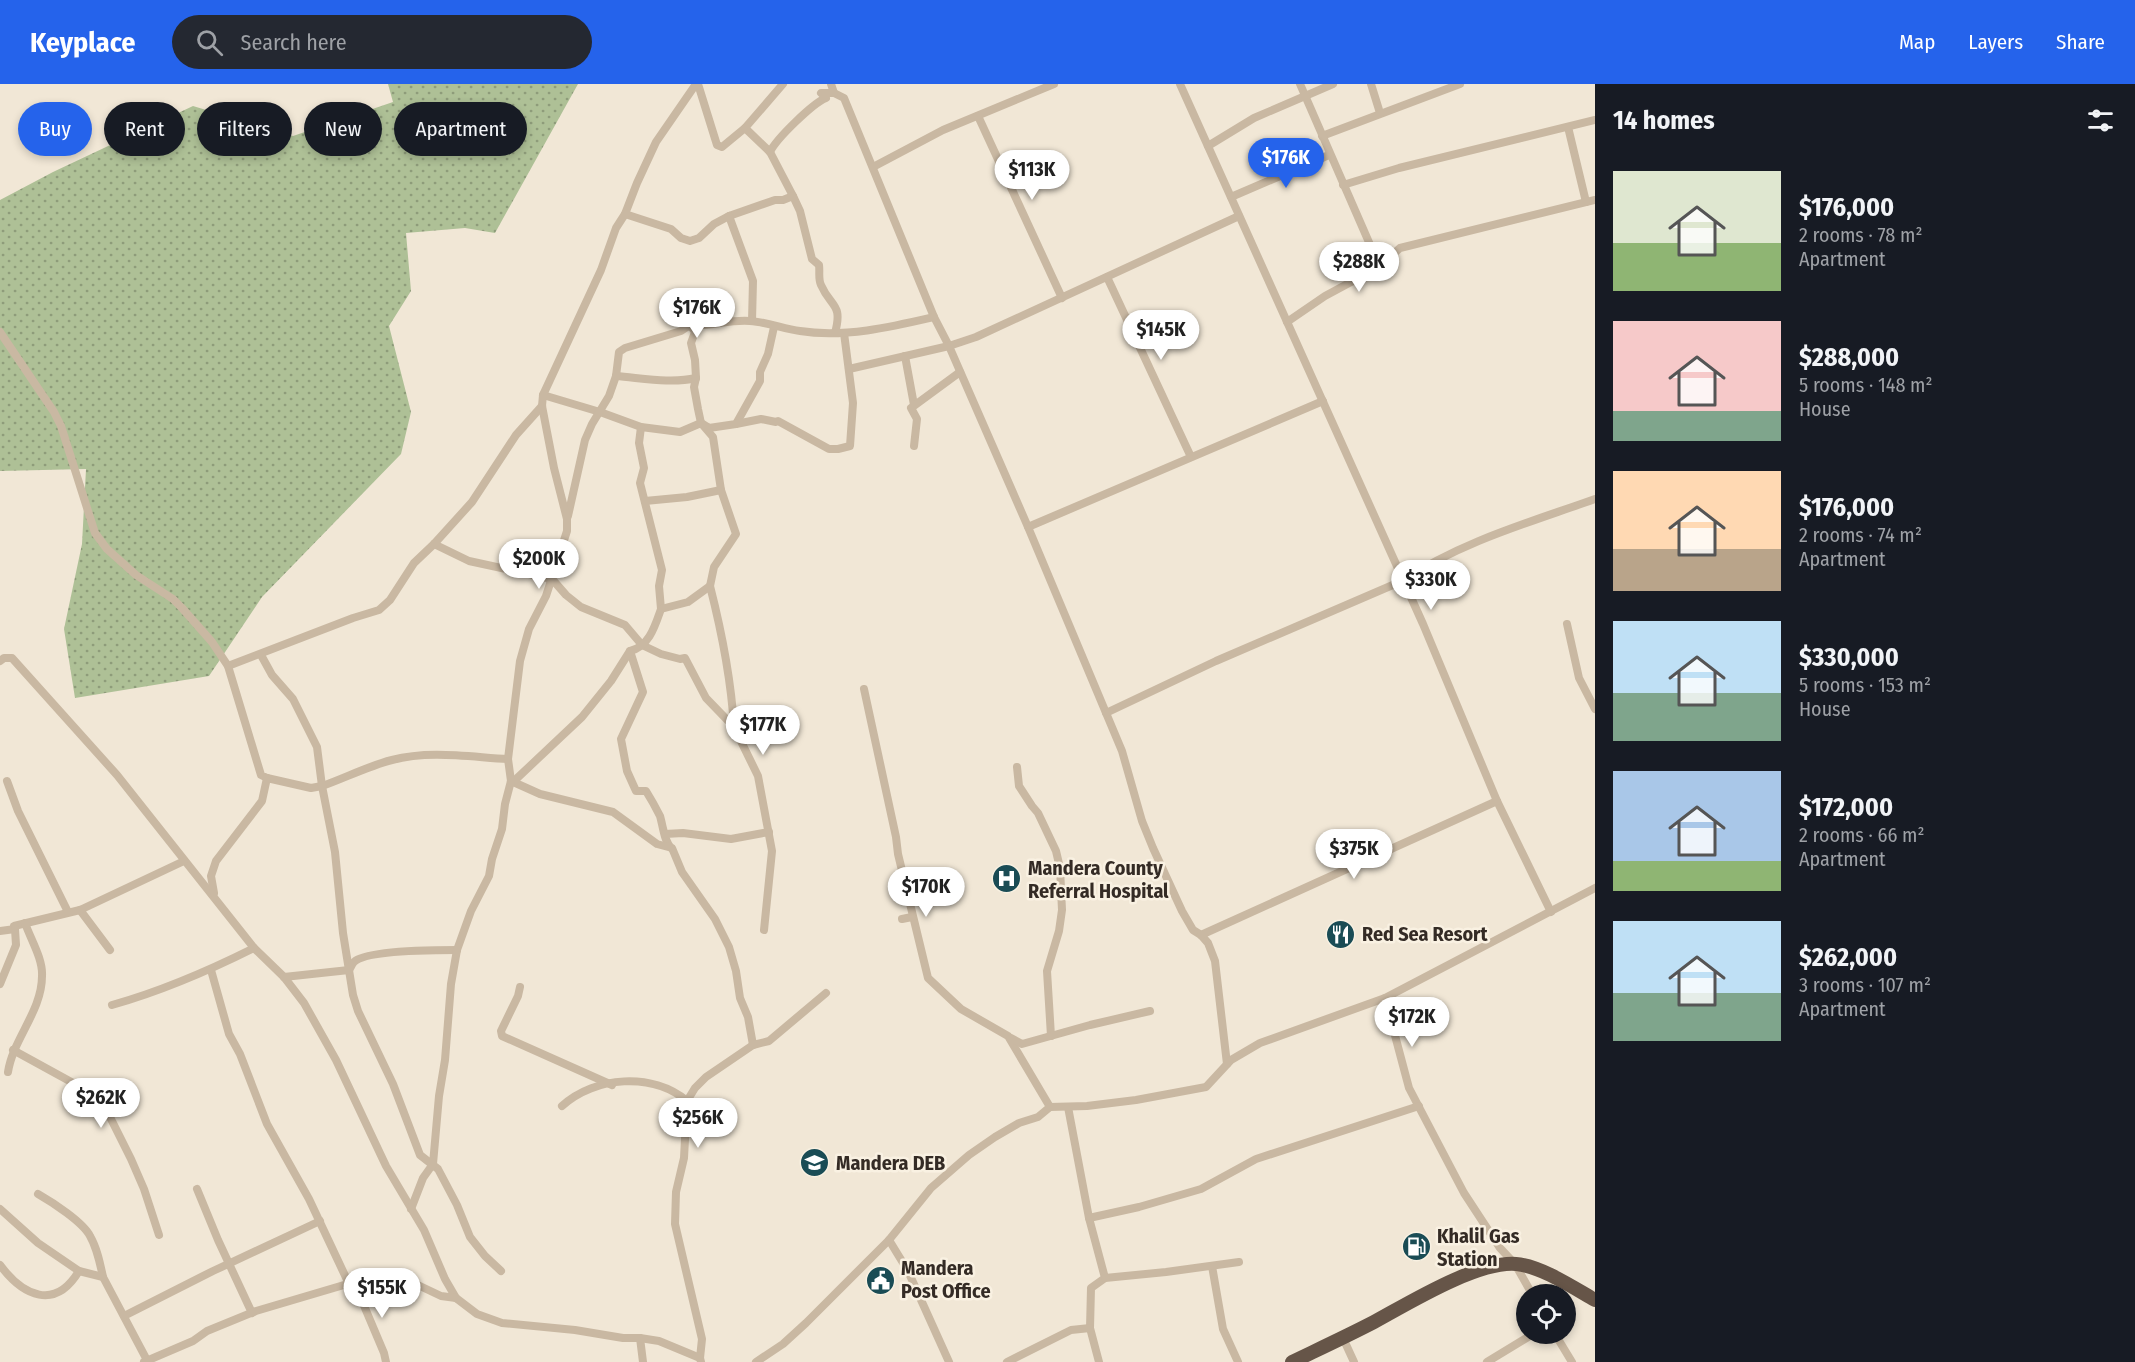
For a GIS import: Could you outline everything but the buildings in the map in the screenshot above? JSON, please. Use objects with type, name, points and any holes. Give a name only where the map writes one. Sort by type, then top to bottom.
[{"type":"highway","points":[[1292,1362],[1474,1272],[1489,1267],[1515,1264],[1546,1274],[1595,1300]]},
{"type":"street","points":[[697,84],[717,145],[722,147],[745,128],[783,84]]},
{"type":"street","points":[[567,519],[542,406],[543,395],[601,270],[616,228],[625,214],[656,142],[697,84]]},
{"type":"street","points":[[873,167],[943,130],[1054,84]]},
{"type":"street","points":[[1180,84],[1423,624],[1497,801],[1551,912]]},
{"type":"street","points":[[1300,84],[1378,263],[1370,274]]},
{"type":"street","points":[[1208,146],[1254,118],[1333,84]]},
{"type":"street","points":[[1371,84],[1380,113]]},
{"type":"street","points":[[1322,136],[1460,84]]},
{"type":"street","points":[[771,152],[773,146],[806,110],[826,98],[821,93],[832,88],[843,98],[934,317],[949,346],[1028,527],[1122,751],[1142,821],[1182,911],[1193,930],[1208,943],[1215,961],[1227,1064]]},
{"type":"street","points":[[978,116],[1062,298]]},
{"type":"street","points":[[1343,185],[1399,168],[1595,120]]},
{"type":"street","points":[[1287,322],[1325,296],[1370,274],[1400,248],[1590,201],[1568,127]]},
{"type":"street","points":[[700,423],[709,428],[761,419],[778,421],[829,449],[850,446],[854,413],[849,369],[840,333],[840,316],[819,281],[819,266],[812,259],[800,211],[771,152],[745,128]]},
{"type":"street","points":[[1231,197],[1329,155]]},
{"type":"street","points":[[625,214],[671,229],[681,238],[690,241],[699,238],[729,216],[793,196]]},
{"type":"street","points":[[729,216],[753,282],[752,321]]},
{"type":"street","points":[[849,369],[949,346],[990,331],[1239,216]]},
{"type":"street","points":[[1107,277],[1191,457]]},
{"type":"street","points":[[512,781],[508,759],[520,661],[529,629],[546,596],[567,531],[567,519],[585,440],[609,396],[616,376],[619,352],[633,345],[681,331],[690,325],[752,321],[801,332],[840,333],[882,328],[934,317]]},
{"type":"street","points":[[690,325],[695,332],[691,343],[695,360],[694,387],[700,423],[713,436],[721,490],[736,534],[714,567],[710,586],[726,649],[734,727]]},
{"type":"street","points":[[736,424],[759,381],[774,327]]},
{"type":"street","points":[[0,332],[61,426],[99,541],[136,575],[173,599],[212,642],[228,666],[261,775],[311,788],[391,760],[415,756],[429,754],[508,759]]},
{"type":"street","points":[[905,356],[914,405]]},
{"type":"street","points":[[914,446],[917,419],[911,408],[960,372]]},
{"type":"street","points":[[616,376],[663,380],[696,378]]},
{"type":"street","points":[[543,395],[641,427],[680,432],[700,423]]},
{"type":"street","points":[[1028,527],[1323,400]]},
{"type":"street","points":[[228,666],[352,618],[380,610],[390,600],[414,563],[472,502],[516,435],[542,406]]},
{"type":"street","points":[[411,1209],[423,1179],[433,1164],[451,984],[457,950],[471,911],[489,876],[502,829],[504,804],[512,781],[592,706],[630,651],[638,649],[652,632],[661,609],[659,586],[662,570],[640,483],[644,468],[639,443],[641,427]]},
{"type":"street","points":[[645,501],[687,497],[721,490]]},
{"type":"street","points":[[1106,714],[1216,661],[1402,580],[1430,562],[1494,533],[1595,499]]},
{"type":"street","points":[[434,544],[469,561],[552,579],[581,607],[625,625],[642,645],[661,654],[680,659],[685,658],[706,698],[734,727],[758,776],[770,832],[772,863],[764,930]]},
{"type":"street","points":[[661,609],[688,602],[710,586]]},
{"type":"street","points":[[1567,624],[1579,678],[1595,709]]},
{"type":"street","points":[[630,651],[643,692],[621,739],[627,771],[636,791],[646,791],[659,813],[667,844],[672,848],[682,872],[715,920],[729,947],[740,998],[748,1017],[753,1045]]},
{"type":"street","points":[[261,655],[272,675],[293,699],[317,747],[335,852],[340,910],[349,970],[358,1011],[393,1084],[420,1155],[438,1168],[470,1237],[501,1271]]},
{"type":"street","points":[[0,661],[3,658],[12,658],[117,775],[254,948],[284,977],[304,1003],[336,1060],[375,1145],[424,1230],[445,1279],[456,1298],[477,1314],[502,1323],[659,1341],[701,1360],[702,1339],[675,1224],[676,1192],[684,1158],[687,1101],[706,1077],[753,1045],[769,1041],[826,993]]},
{"type":"street","points":[[864,688],[912,916],[928,978],[961,1009],[1022,1044],[1107,1020],[1150,1011]]},
{"type":"street","points":[[1017,767],[1019,786],[1038,813],[1056,852],[1060,868],[1062,910],[1059,932],[1047,971],[1051,1036]]},
{"type":"street","points":[[215,896],[211,876],[216,861],[262,801],[267,778]]},
{"type":"street","points":[[7,781],[18,811],[68,912]]},
{"type":"street","points":[[512,781],[540,795],[613,812],[657,844],[672,848]]},
{"type":"street","points":[[1201,935],[1497,801]]},
{"type":"street","points":[[665,834],[683,833],[731,839],[770,832]]},
{"type":"street","points":[[0,984],[16,945],[14,926],[80,909],[184,861]]},
{"type":"street","points":[[756,1362],[783,1344],[806,1323],[889,1240],[931,1188],[969,1155],[1010,1128],[1038,1117],[1050,1107],[1136,1100],[1206,1087],[1227,1064],[1260,1043],[1385,998],[1595,888]]},
{"type":"street","points":[[80,909],[94,932],[110,950]]},
{"type":"street","points":[[902,919],[912,916]]},
{"type":"street","points":[[8,1072],[13,1050],[34,1008],[42,976],[41,963],[25,923]]},
{"type":"street","points":[[0,931],[15,929]]},
{"type":"street","points":[[111,1005],[146,996],[211,970],[254,948]]},
{"type":"street","points":[[349,970],[355,961],[364,957],[421,950],[457,950]]},
{"type":"street","points":[[211,970],[229,1034],[240,1054],[267,1125],[320,1221],[384,1353],[386,1362]]},
{"type":"street","points":[[284,977],[349,970]]},
{"type":"street","points":[[520,987],[501,1031],[502,1036],[612,1084]]},
{"type":"street","points":[[1385,998],[1409,1088],[1464,1193],[1500,1248],[1515,1264],[1526,1284]]},
{"type":"street","points":[[1008,1036],[1050,1107]]},
{"type":"street","points":[[13,1050],[95,1095],[107,1111],[131,1159],[144,1189],[159,1235]]},
{"type":"street","points":[[562,1106],[575,1096],[616,1081],[656,1084],[678,1093],[687,1101]]},
{"type":"street","points":[[1089,1218],[1139,1207],[1201,1189],[1269,1154],[1419,1106]]},
{"type":"street","points":[[1068,1107],[1089,1218],[1105,1278]]},
{"type":"street","points":[[197,1189],[252,1313]]},
{"type":"street","points":[[38,1194],[65,1212],[89,1233],[97,1252],[103,1277],[146,1362],[193,1341],[207,1331],[252,1313],[351,1283],[383,1276],[397,1276],[441,1296],[456,1298]]},
{"type":"street","points":[[0,1209],[38,1243],[80,1271],[103,1277]]},
{"type":"street","points":[[124,1316],[229,1263],[320,1221]]},
{"type":"street","points":[[889,1240],[908,1271],[947,1362]]},
{"type":"street","points":[[1100,1362],[1090,1328],[1091,1288],[1105,1278],[1239,1262]]},
{"type":"street","points":[[0,1265],[26,1291],[38,1296],[56,1293],[74,1280],[80,1271]]},
{"type":"street","points":[[1212,1266],[1223,1329],[1238,1362]]},
{"type":"street","points":[[1007,1362],[1071,1330],[1090,1328]]},
{"type":"street","points":[[640,1338],[643,1362]]},
{"type":"street","points":[[1343,1338],[1354,1362]]},
{"type":"street","points":[[1487,1362],[1517,1344]]},
{"type":"street","points":[[1561,1344],[1572,1362]]},
{"type":"street","points":[[684,1352],[684,1362]]},
{"type":"green space","points":[[388,84],[578,84],[495,233],[465,228],[406,233],[411,291],[389,326],[411,412],[401,454],[262,597],[209,676],[75,698],[64,629],[82,544],[86,469],[0,471],[0,200],[53,172],[87,156],[92,156],[92,154],[104,148],[104,156],[185,156],[185,110],[193,106],[197,107],[197,156],[292,156],[292,136],[304,132],[304,156],[382,156],[382,106],[393,102]]},
{"type":"place","name":"Mandera County Referral Hospital","points":[[1007,879]]},
{"type":"place","name":"Red Sea Resort","points":[[1341,934]]},
{"type":"place","name":"Mandera DEB","points":[[815,1163]]},
{"type":"place","name":"Khalil Gas Station","points":[[1416,1247]]},
{"type":"place","name":"Mandera Post Office","points":[[880,1280]]}]
